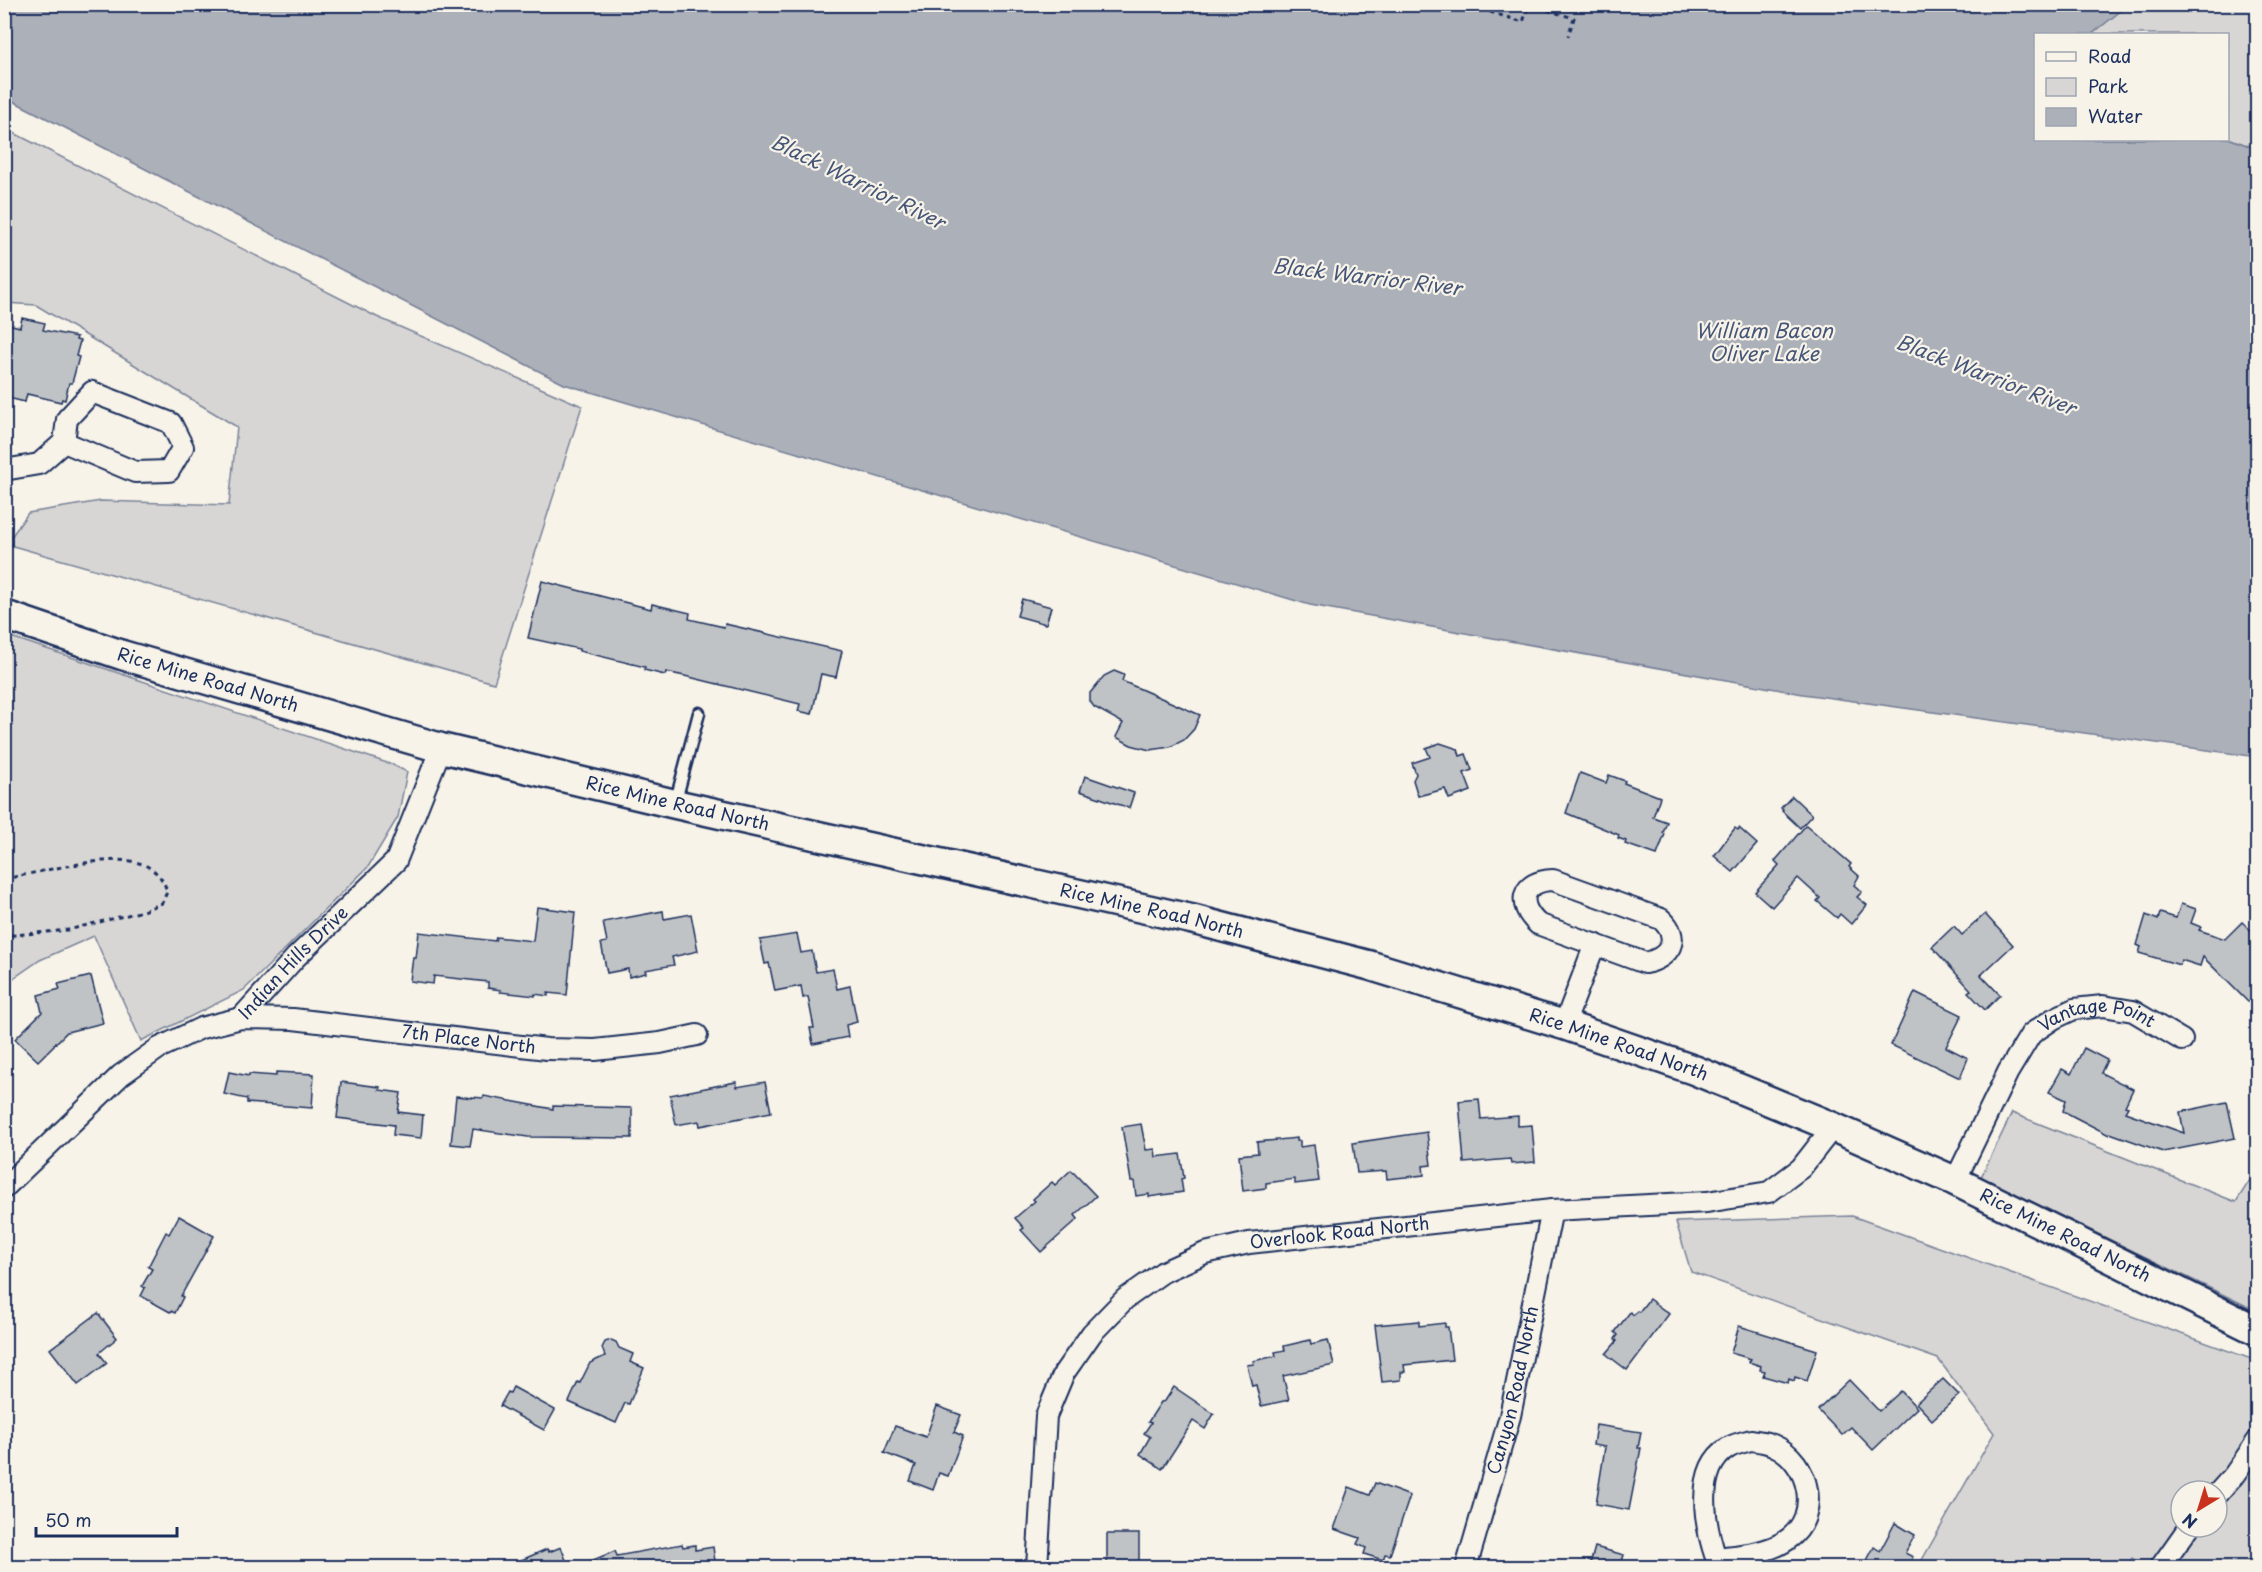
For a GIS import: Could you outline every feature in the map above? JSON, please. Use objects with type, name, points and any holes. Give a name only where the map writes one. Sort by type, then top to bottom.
[{"type":"main road","name":"Rice Mine Road North","points":[[4,615],[122,655],[441,748],[675,804],[1191,919],[1368,965],[1564,1025],[1694,1070],[1833,1127],[1954,1181],[2258,1331]]},
{"type":"street","points":[[4,470],[39,464],[64,442],[67,419],[92,392],[171,423],[183,447],[169,471],[135,472],[64,442]]},
{"type":"street","name":"Indian Hills Drive","points":[[4,1188],[121,1075],[150,1054],[201,1028],[241,1018],[296,957],[396,861],[441,748]]},
{"type":"street","points":[[1542,880],[1553,880],[1661,919],[1669,927],[1672,935],[1671,945],[1666,953],[1657,961],[1646,963],[1595,944],[1538,924],[1524,907],[1525,895],[1531,885],[1542,880]]},
{"type":"street","points":[[1564,1025],[1595,944]]},
{"type":"street","name":"Vantage Point","points":[[1954,1181],[2008,1072],[2031,1034],[2053,1019],[2074,1009],[2103,1006],[2133,1011],[2182,1040]]},
{"type":"street","name":"7th Place North","points":[[241,1018],[293,1019],[547,1049],[596,1050],[660,1043],[697,1035]]},
{"type":"street","name":"Overlook Road North","points":[[1037,1568],[1046,1416],[1064,1373],[1092,1333],[1125,1299],[1163,1272],[1205,1253],[1249,1243],[1552,1210],[1707,1202],[1769,1192],[1800,1168],[1833,1127]]},
{"type":"street","name":"Canyon Road North","points":[[1466,1568],[1510,1416],[1552,1210]]},
{"type":"street","points":[[1751,1440],[1773,1444],[1792,1459],[1804,1479],[1810,1502],[1804,1524],[1787,1540],[1767,1549],[1713,1563],[1705,1490],[1712,1466],[1728,1448],[1736,1445],[1751,1440]]},
{"type":"street","points":[[2229,1481],[2258,1440]]},
{"type":"street","points":[[2160,1568],[2181,1539]]},
{"type":"lane","points":[[675,804],[699,713]]},
{"type":"path","points":[[1464,4],[1523,22],[1529,5],[1574,18],[1568,36]]},
{"type":"path","points":[[4,879],[90,863],[131,861],[141,863],[159,875],[165,882],[167,892],[162,903],[143,911],[68,930],[4,936]]},
{"type":"green space","points":[[1877,5],[2257,5],[2257,149],[2229,138],[2229,33],[2034,34]]},
{"type":"green space","points":[[4,128],[377,317],[582,406],[494,683],[6,544],[28,513],[101,501],[229,505],[237,427],[36,305],[5,303]]},
{"type":"green space","points":[[5,635],[393,765],[407,772],[398,817],[368,867],[244,990],[141,1041],[94,936],[40,960],[5,984]]},
{"type":"green space","points":[[2012,1113],[2236,1202],[2257,1169],[2257,1311],[1981,1177]]},
{"type":"green space","points":[[1852,1216],[2257,1361],[2257,1567],[2145,1567],[2132,1558],[2126,1568],[1918,1567],[1994,1433],[1938,1359],[1691,1272],[1676,1222]]},
{"type":"water","name":"William Bacon Oliver Lake","points":[[4,5],[2128,5],[2093,33],[2034,33],[2034,141],[2229,141],[2229,138],[2257,149],[2257,757],[1803,694],[1310,605],[564,384],[5,97]]},
{"type":"building","points":[[22,318],[45,323],[43,330],[77,337],[76,340],[80,341],[76,356],[79,357],[72,383],[69,383],[65,400],[62,399],[61,402],[27,394],[25,402],[4,397],[4,323],[20,327]]},
{"type":"building","points":[[542,581],[651,609],[652,604],[690,613],[689,619],[724,627],[725,624],[842,651],[836,677],[821,674],[812,714],[798,711],[800,704],[689,677],[644,670],[645,667],[528,638]]},
{"type":"building","points":[[1022,599],[1051,607],[1046,624],[1017,616]]},
{"type":"building","points":[[1114,671],[1124,675],[1122,681],[1200,715],[1194,729],[1184,740],[1170,747],[1150,750],[1131,745],[1116,737],[1123,723],[1094,707],[1090,701],[1090,693],[1104,676]]},
{"type":"building","points":[[1440,743],[1458,749],[1460,756],[1466,754],[1472,770],[1464,773],[1471,791],[1449,799],[1445,789],[1418,796],[1413,780],[1416,774],[1412,763],[1430,757],[1426,748]]},
{"type":"building","points":[[1580,773],[1606,783],[1609,775],[1660,797],[1653,817],[1667,822],[1657,855],[1625,844],[1626,841],[1618,838],[1619,835],[1566,813]]},
{"type":"building","points":[[1085,776],[1134,793],[1129,808],[1080,791]]},
{"type":"building","points":[[1792,796],[1812,815],[1800,828],[1781,808]]},
{"type":"building","points":[[1806,825],[1851,864],[1849,867],[1859,876],[1854,885],[1862,892],[1857,897],[1867,905],[1851,924],[1840,914],[1837,918],[1817,901],[1820,898],[1798,878],[1772,907],[1755,892],[1779,865],[1775,861]]},
{"type":"building","points":[[1735,828],[1738,830],[1739,828],[1757,844],[1733,872],[1714,856]]},
{"type":"building","points":[[2181,904],[2196,909],[2191,923],[2201,927],[2199,930],[2225,939],[2242,922],[2258,937],[2258,1012],[2203,957],[2200,966],[2181,960],[2180,965],[2139,953],[2141,947],[2137,945],[2146,915],[2158,920],[2160,913],[2176,918]]},
{"type":"building","points":[[537,907],[575,912],[567,995],[548,993],[548,996],[535,994],[535,996],[500,992],[501,990],[488,988],[488,982],[434,976],[433,984],[410,981],[419,932],[495,941],[496,937],[533,941]]},
{"type":"building","points":[[663,911],[664,919],[691,914],[698,951],[672,957],[674,965],[645,970],[646,973],[629,977],[628,969],[607,973],[601,943],[607,942],[603,922]]},
{"type":"building","points":[[1985,914],[2013,945],[1981,975],[2000,995],[1985,1010],[1968,992],[1971,990],[1932,947],[1954,926],[1962,935]]},
{"type":"building","points":[[797,934],[801,953],[812,951],[816,972],[833,969],[837,989],[850,986],[857,1022],[846,1025],[848,1037],[813,1044],[810,1028],[814,1028],[808,997],[803,998],[801,986],[775,991],[769,963],[765,964],[760,940]]},
{"type":"building","points":[[91,976],[103,1023],[67,1032],[38,1061],[15,1039],[42,1012],[38,995],[60,989],[58,984]]},
{"type":"building","points":[[1915,992],[1962,1015],[1946,1047],[1968,1058],[1960,1078],[1891,1045]]},
{"type":"building","points":[[2084,1048],[2107,1060],[2101,1073],[2133,1089],[2125,1106],[2128,1107],[2125,1112],[2184,1133],[2180,1112],[2227,1102],[2235,1138],[2163,1152],[2110,1133],[2109,1135],[2063,1111],[2066,1100],[2049,1092],[2062,1069],[2071,1074]]},
{"type":"building","points":[[229,1072],[249,1076],[249,1074],[276,1076],[276,1072],[314,1074],[312,1108],[247,1103],[247,1099],[224,1094]]},
{"type":"building","points":[[341,1082],[380,1087],[379,1090],[401,1093],[398,1112],[423,1115],[421,1138],[393,1135],[394,1125],[337,1118]]},
{"type":"building","points":[[736,1082],[737,1087],[765,1082],[771,1112],[700,1126],[699,1121],[676,1125],[670,1095]]},
{"type":"building","points":[[456,1096],[483,1098],[484,1096],[553,1109],[553,1106],[632,1108],[632,1138],[528,1137],[473,1129],[470,1146],[451,1144]]},
{"type":"building","points":[[1479,1099],[1481,1119],[1518,1116],[1518,1126],[1532,1125],[1535,1162],[1511,1164],[1510,1159],[1464,1163],[1459,1101]]},
{"type":"building","points":[[1141,1124],[1146,1150],[1155,1149],[1156,1157],[1180,1154],[1184,1178],[1181,1179],[1183,1192],[1149,1197],[1149,1194],[1136,1196],[1134,1181],[1131,1181],[1122,1127]]},
{"type":"building","points":[[1427,1132],[1431,1165],[1423,1166],[1424,1175],[1387,1179],[1386,1171],[1357,1173],[1353,1143]]},
{"type":"building","points":[[1297,1138],[1297,1141],[1300,1141],[1300,1147],[1314,1145],[1319,1181],[1295,1184],[1295,1179],[1266,1183],[1266,1188],[1243,1191],[1239,1155],[1258,1153],[1257,1142]]},
{"type":"building","points":[[1071,1170],[1096,1196],[1075,1215],[1078,1219],[1041,1252],[1021,1230],[1024,1228],[1015,1218],[1052,1182],[1055,1185]]},
{"type":"building","points":[[179,1216],[214,1236],[181,1296],[183,1297],[175,1313],[141,1296],[145,1288],[142,1286],[152,1269],[148,1267],[166,1232],[169,1234]]},
{"type":"building","points":[[1649,1299],[1669,1314],[1627,1370],[1606,1354],[1617,1341],[1615,1339],[1618,1335],[1615,1332],[1630,1312],[1634,1315],[1637,1311],[1639,1312]]},
{"type":"building","points":[[98,1313],[117,1338],[99,1353],[107,1363],[78,1385],[50,1349]]},
{"type":"building","points":[[1419,1321],[1419,1326],[1445,1323],[1445,1327],[1448,1327],[1452,1360],[1404,1365],[1405,1372],[1401,1372],[1401,1380],[1382,1382],[1375,1325]]},
{"type":"building","points":[[1739,1326],[1817,1350],[1807,1381],[1795,1377],[1794,1381],[1789,1379],[1788,1383],[1763,1376],[1765,1371],[1760,1370],[1761,1366],[1749,1362],[1751,1359],[1731,1353]]},
{"type":"building","points":[[611,1340],[616,1342],[619,1348],[633,1354],[630,1362],[644,1368],[629,1404],[625,1403],[616,1423],[569,1402],[590,1363],[605,1356],[602,1348],[605,1342]]},
{"type":"building","points":[[1310,1340],[1311,1344],[1328,1340],[1334,1365],[1283,1376],[1289,1400],[1261,1406],[1256,1385],[1252,1386],[1247,1365],[1254,1364],[1253,1361],[1276,1356],[1275,1352],[1285,1350],[1284,1346]]},
{"type":"building","points":[[1943,1379],[1959,1395],[1932,1420],[1916,1403]]},
{"type":"building","points":[[1849,1380],[1879,1411],[1901,1391],[1917,1408],[1873,1450],[1851,1427],[1842,1435],[1818,1410]]},
{"type":"building","points":[[513,1387],[555,1410],[544,1430],[500,1406]]},
{"type":"building","points":[[1174,1387],[1214,1414],[1205,1429],[1193,1421],[1162,1469],[1140,1454],[1150,1437],[1144,1433],[1151,1423],[1148,1422]]},
{"type":"building","points":[[937,1406],[961,1415],[954,1432],[963,1436],[948,1476],[939,1473],[933,1490],[910,1481],[916,1465],[884,1453],[895,1426],[926,1437]]},
{"type":"building","points":[[1596,1425],[1641,1432],[1638,1448],[1641,1448],[1629,1510],[1596,1504],[1605,1447],[1593,1445]]},
{"type":"building","points":[[1375,1483],[1410,1496],[1390,1555],[1385,1554],[1383,1560],[1364,1554],[1366,1548],[1357,1544],[1360,1538],[1334,1529],[1349,1487],[1370,1495]]},
{"type":"building","points":[[1895,1523],[1915,1535],[1905,1553],[1913,1557],[1907,1568],[1863,1568],[1874,1547],[1880,1551]]},
{"type":"building","points":[[1107,1534],[1139,1534],[1139,1568],[1107,1568]]},
{"type":"building","points":[[682,1544],[683,1547],[695,1545],[695,1550],[713,1547],[716,1568],[574,1568],[615,1551],[617,1556]]},
{"type":"building","points":[[561,1547],[569,1568],[503,1568],[547,1549],[549,1552]]},
{"type":"building","points":[[1595,1547],[1624,1555],[1620,1568],[1589,1568]]},
{"type":"water label","name":"Black Warrior River","points":[[858,182]]},
{"type":"water label","name":"Black Warrior River","points":[[1367,277]]},
{"type":"water label","name":"Black Warrior River","points":[[1986,375]]}]
